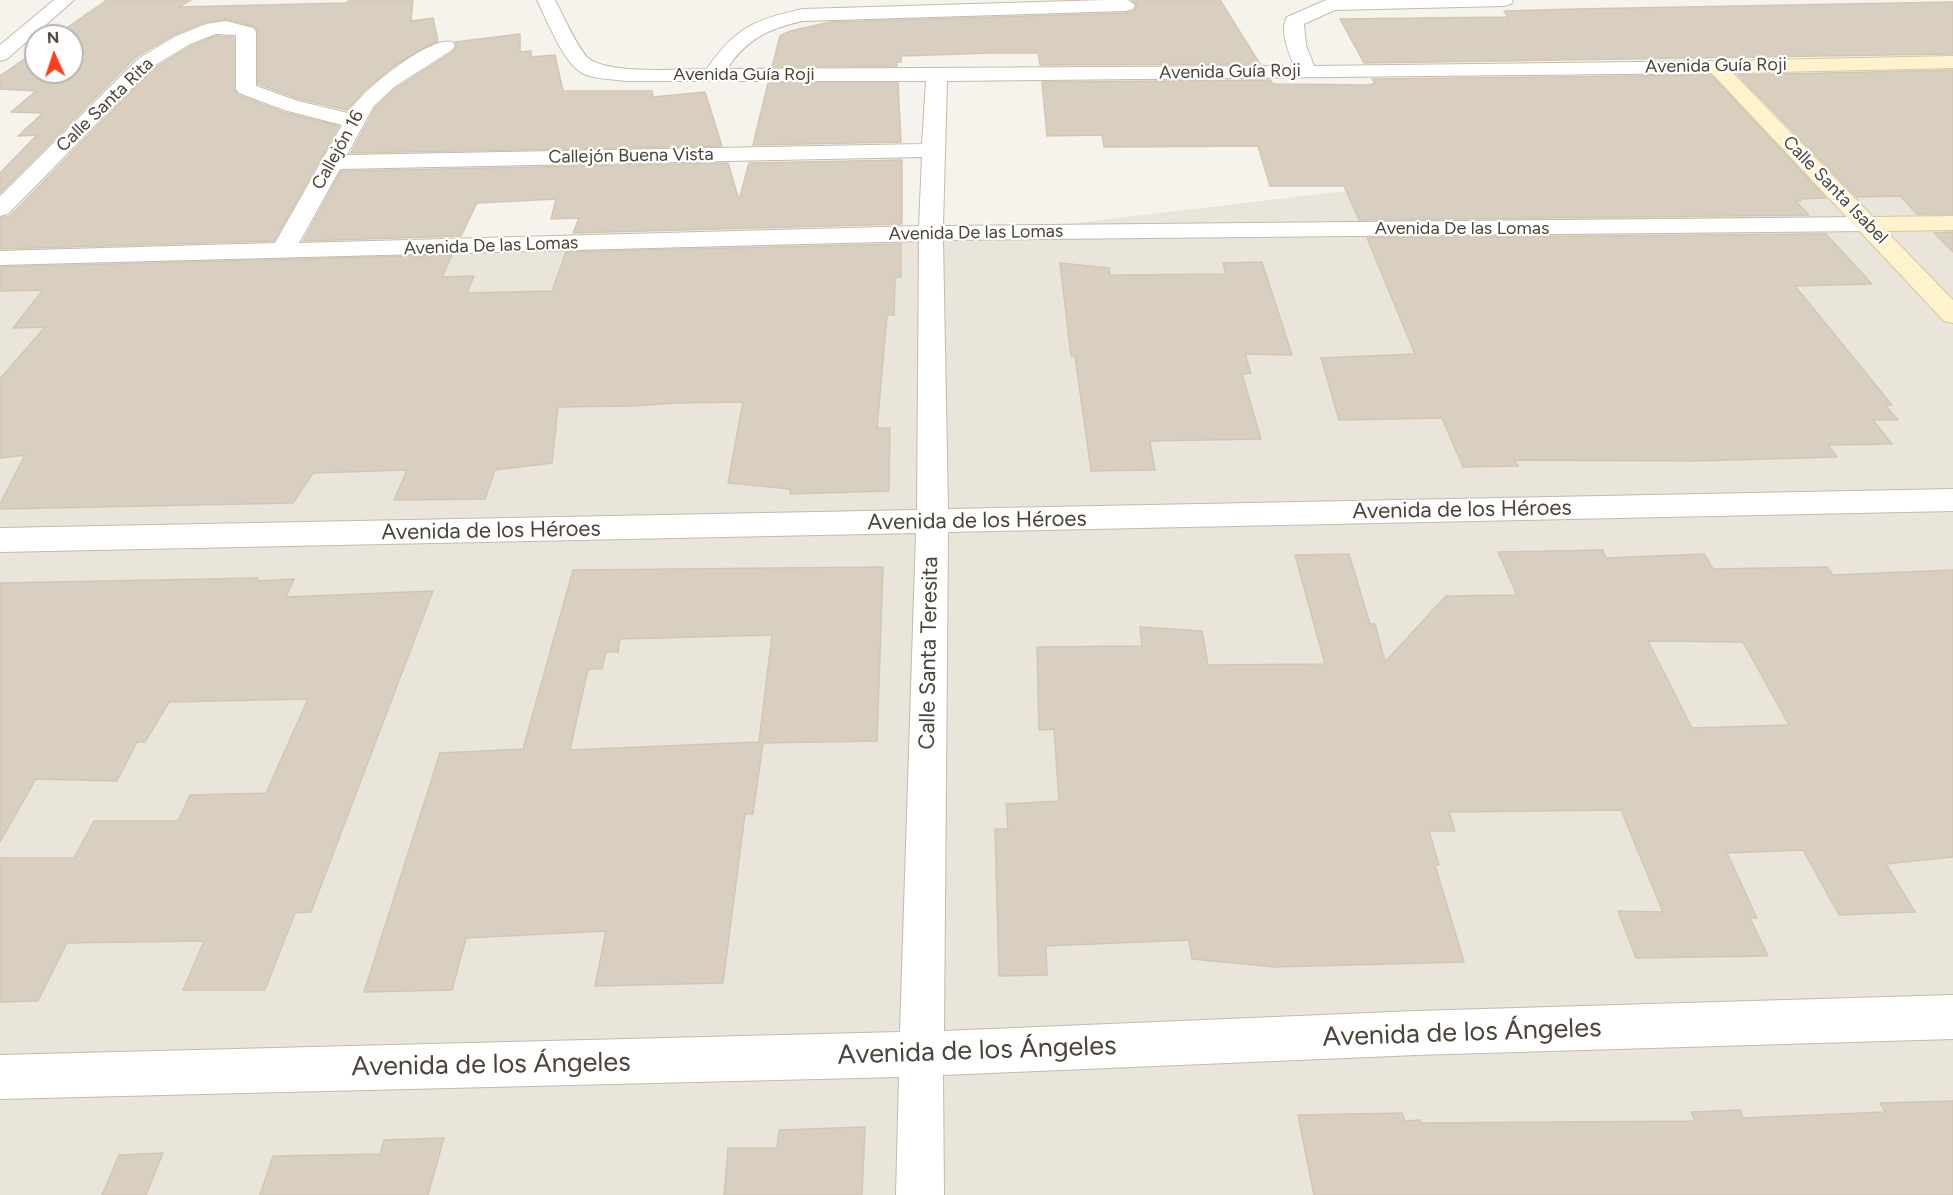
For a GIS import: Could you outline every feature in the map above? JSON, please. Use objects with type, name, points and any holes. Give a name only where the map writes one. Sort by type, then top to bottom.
[{"type":"street","points":[[0,54],[65,0]]},
{"type":"street","name":"Avenida Guía Roji","points":[[546,0],[578,60],[590,69],[625,75],[937,75],[1716,67],[1953,62]]},
{"type":"street","points":[[1305,71],[1296,45],[1294,21],[1332,4],[1504,0]]},
{"type":"street","points":[[713,75],[742,35],[771,21],[803,15],[1126,5]]},
{"type":"street","name":"Calle Santa Rita","points":[[0,209],[145,63],[183,40],[213,28],[226,27],[246,33],[246,89],[291,106],[354,121]]},
{"type":"street","name":"Callejón 16","points":[[282,252],[354,121],[373,94],[445,46]]},
{"type":"street","name":"Calle Santa Isabel","points":[[1716,67],[1953,315]]},
{"type":"street","name":"Calle Santa Teresita","points":[[920,1195],[920,1054],[932,522],[931,150],[937,75]]},
{"type":"street","name":"Callejón Buena Vista","points":[[331,162],[931,150]]},
{"type":"street","name":"Avenida De las Lomas","points":[[0,258],[931,233],[1953,223]]},
{"type":"street","name":"Avenida de los Héroes","points":[[0,540],[1953,500]]},
{"type":"street","name":"Avenida de los Ángeles","points":[[0,1077],[920,1054],[1416,1033],[1953,1017]]},
{"type":"shaded area","points":[[1953,119],[1953,1195],[0,1195],[0,254],[957,237]]},
{"type":"building","points":[[107,0],[191,0],[179,7],[347,3],[349,0],[413,0],[411,21],[433,18],[438,41],[394,66],[364,91],[347,110],[299,99],[258,84],[258,32],[255,27],[227,19],[205,22],[175,34],[136,57],[0,193],[0,173],[37,135],[18,136],[43,113],[11,112],[36,91],[0,89],[0,76],[24,59],[24,84],[84,84],[84,24],[72,24]]},
{"type":"building","points":[[1132,0],[1220,0],[1260,64],[1040,65],[1038,53],[991,53],[901,56],[901,62],[896,62],[897,66],[772,67],[780,36],[790,31],[830,22],[1126,13],[1134,11],[1137,6]]},
{"type":"building","points":[[1953,2],[1953,54],[1364,63],[1340,19],[1508,17],[1504,11],[1576,9]]},
{"type":"building","points":[[520,34],[520,52],[531,51],[531,57],[555,55],[563,91],[652,91],[653,97],[705,92],[722,146],[351,153],[375,108],[395,89],[453,52],[457,46],[455,42]]},
{"type":"building","points":[[216,36],[234,37],[234,89],[238,95],[283,112],[339,126],[274,241],[0,249],[0,218],[10,216],[153,69],[191,46]]},
{"type":"building","points":[[1953,70],[1953,214],[1917,214],[1900,196],[1857,197],[1738,75]]},
{"type":"building","points":[[1711,75],[1826,198],[1796,201],[1809,215],[1359,220],[1344,186],[1270,186],[1258,146],[1104,147],[1102,135],[1047,136],[1042,82],[1270,80],[1273,84],[1370,85],[1375,83],[1372,79]]},
{"type":"building","points":[[768,83],[898,83],[901,142],[753,145]]},
{"type":"building","points":[[902,160],[902,224],[573,233],[579,218],[551,219],[556,199],[477,203],[461,236],[303,241],[341,171],[728,163],[739,200],[749,163]]},
{"type":"building","points":[[1953,232],[1953,252],[1934,233]]},
{"type":"building","points":[[1826,234],[1872,284],[1795,286],[1892,405],[1885,405],[1898,420],[1873,420],[1892,444],[1828,445],[1837,457],[1694,461],[1514,460],[1518,466],[1463,467],[1442,418],[1339,420],[1321,358],[1415,354],[1367,238]]},
{"type":"building","points":[[901,244],[901,277],[895,278],[894,315],[887,315],[877,428],[890,428],[889,491],[790,494],[790,489],[728,483],[743,402],[676,403],[558,407],[552,463],[495,470],[485,499],[394,500],[407,470],[313,473],[293,503],[0,509],[0,504],[25,455],[0,458],[0,379],[45,327],[13,328],[43,290],[0,291],[0,267],[452,255],[442,277],[474,276],[467,293],[552,291],[566,252]]},
{"type":"building","points":[[1262,262],[1292,355],[1245,354],[1251,373],[1242,374],[1261,439],[1150,441],[1155,470],[1091,471],[1075,356],[1071,356],[1060,263],[1109,268],[1110,275],[1117,275],[1226,274],[1223,263]]},
{"type":"building","points":[[1603,550],[1606,558],[1704,554],[1713,569],[1827,567],[1833,575],[1953,570],[1953,857],[1886,864],[1915,912],[1839,915],[1803,850],[1727,853],[1757,918],[1750,918],[1768,956],[1636,958],[1618,911],[1663,912],[1621,810],[1449,812],[1455,831],[1429,831],[1439,865],[1435,865],[1464,962],[1275,967],[1192,959],[1189,940],[1046,946],[1047,975],[999,976],[995,829],[1008,829],[1006,804],[1059,801],[1054,729],[1039,730],[1037,647],[1142,646],[1140,627],[1202,631],[1208,665],[1325,664],[1295,555],[1349,554],[1370,624],[1375,624],[1385,662],[1446,596],[1517,595],[1498,552]],"holes":[[[1648,641],[1743,642],[1789,725],[1692,728]]]},
{"type":"building","points":[[883,567],[877,741],[763,743],[753,814],[745,814],[723,983],[595,986],[606,931],[466,938],[452,990],[364,992],[440,753],[523,749],[573,570]],"holes":[[[772,635],[759,742],[570,750],[588,669],[602,669],[606,652],[618,652],[620,639]]]},
{"type":"building","points":[[258,578],[257,581],[294,579],[286,597],[433,591],[311,912],[295,913],[265,990],[183,990],[204,941],[67,943],[38,1001],[0,1002],[0,858],[74,858],[94,821],[178,821],[190,795],[266,793],[308,699],[169,702],[145,742],[137,742],[117,781],[36,779],[0,842],[0,583]]},
{"type":"building","points":[[1953,1101],[1953,1195],[1314,1195],[1298,1115],[1402,1113],[1405,1121],[1420,1120],[1421,1123],[1695,1121],[1691,1112],[1740,1110],[1743,1118],[1885,1112],[1880,1103]]},
{"type":"building","points":[[865,1127],[862,1195],[724,1195],[728,1148],[777,1148],[779,1130]]},
{"type":"building","points":[[444,1138],[428,1195],[260,1195],[273,1156],[380,1154],[384,1140]]},
{"type":"building","points":[[163,1153],[146,1195],[102,1195],[119,1155]]}]
